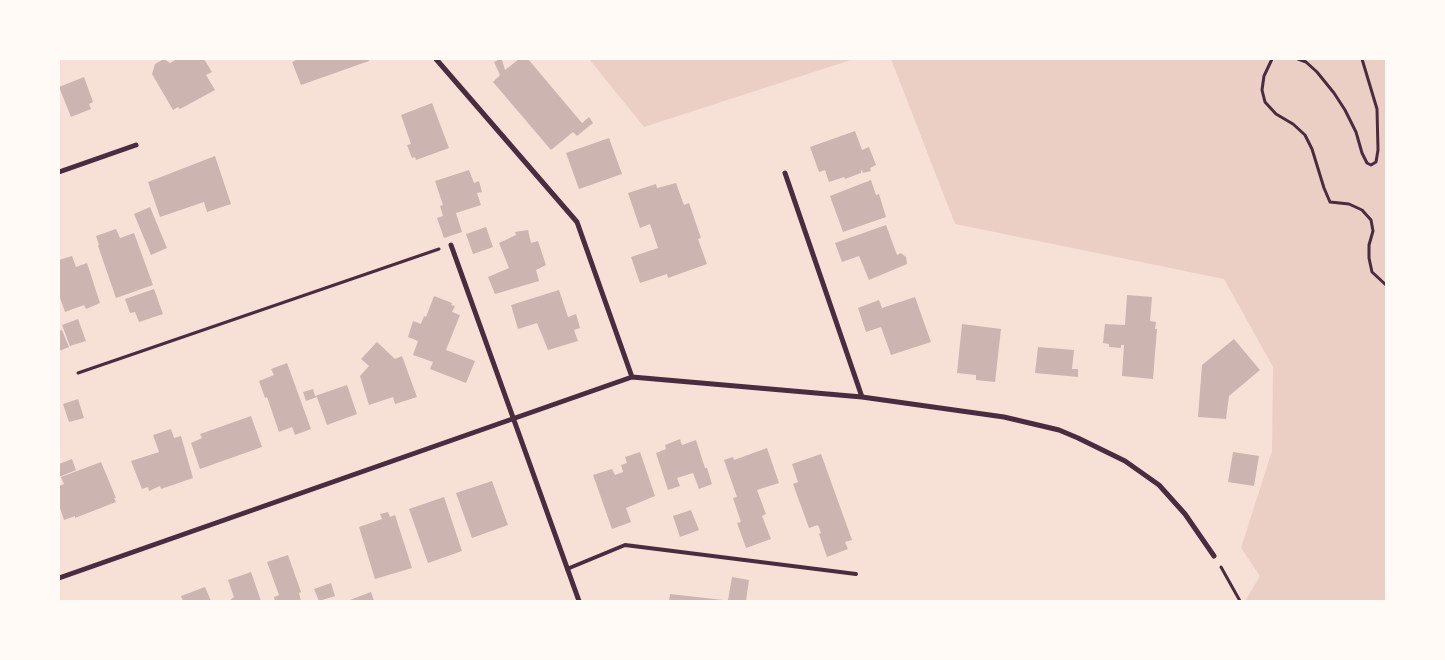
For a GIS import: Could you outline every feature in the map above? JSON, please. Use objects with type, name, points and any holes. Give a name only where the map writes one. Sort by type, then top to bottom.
[{"type":"street","points":[[436,59],[577,222],[632,377]]},
{"type":"street","points":[[59,172],[136,145]]},
{"type":"street","points":[[784,173],[862,397]]},
{"type":"street","points":[[451,245],[579,601]]},
{"type":"street","points":[[59,578],[632,377],[862,397],[948,408],[1059,430],[1125,461],[1159,485],[1185,514],[1214,556]]},
{"type":"lane","points":[[567,569],[625,545],[856,574]]},
{"type":"path","points":[[1272,59],[1264,76],[1262,90],[1265,102],[1276,114],[1305,135],[1312,149],[1330,202],[1349,204],[1362,210],[1371,220],[1373,231],[1369,245],[1369,258],[1372,272],[1386,285]]},
{"type":"path","points":[[1298,59],[1306,62],[1317,72],[1334,93],[1356,132],[1362,153],[1371,165],[1376,162],[1378,150],[1377,110],[1362,59]]},
{"type":"path","points":[[78,373],[451,245]]},
{"type":"path","points":[[1214,556],[1240,601]]},
{"type":"shaded area","points":[[589,59],[854,59],[644,127]]},
{"type":"shaded area","points":[[891,59],[1386,59],[1386,601],[1245,601],[1260,576],[1241,548],[1272,451],[1273,367],[1224,279],[955,224]]},
{"type":"building","points":[[164,59],[170,63],[177,59],[204,59],[212,72],[206,75],[215,90],[180,109],[178,107],[173,110],[152,74],[155,64]]},
{"type":"building","points":[[298,59],[368,59],[369,61],[301,85],[292,62]]},
{"type":"building","points":[[496,59],[505,59],[502,60],[505,70],[519,59],[528,59],[582,123],[589,117],[593,123],[577,136],[573,132],[551,150],[493,82],[500,75],[494,62],[497,61]]},
{"type":"building","points":[[84,77],[93,102],[89,104],[91,109],[71,117],[59,87]]},
{"type":"building","points":[[432,103],[449,148],[416,160],[415,157],[412,158],[407,145],[411,144],[401,115]]},
{"type":"building","points":[[855,131],[862,150],[869,147],[876,165],[870,168],[871,171],[863,173],[862,170],[861,173],[845,179],[844,177],[829,182],[825,170],[819,172],[810,147]]},
{"type":"building","points":[[609,138],[622,174],[579,189],[566,153]]},
{"type":"building","points":[[215,156],[231,204],[207,212],[204,202],[160,217],[148,182]]},
{"type":"building","points":[[469,170],[474,183],[479,181],[482,192],[477,193],[481,205],[456,213],[462,232],[444,238],[437,218],[443,216],[440,206],[443,205],[435,181]]},
{"type":"building","points":[[871,180],[876,195],[879,194],[886,217],[843,232],[830,196]]},
{"type":"building","points":[[676,183],[684,205],[689,203],[701,238],[698,239],[707,264],[668,278],[667,274],[640,283],[631,257],[658,248],[650,224],[640,228],[628,193],[656,184],[657,188]]},
{"type":"building","points":[[150,207],[167,248],[151,255],[134,214]]},
{"type":"building","points":[[886,225],[897,255],[901,253],[906,257],[907,264],[869,280],[859,256],[842,262],[835,243]]},
{"type":"building","points":[[486,227],[493,247],[473,254],[466,234]]},
{"type":"building","points":[[116,229],[120,238],[134,233],[153,285],[116,298],[96,236]]},
{"type":"building","points":[[528,230],[531,243],[538,241],[546,265],[536,270],[539,281],[495,294],[488,277],[509,268],[499,243],[516,235],[515,232]]},
{"type":"building","points":[[72,256],[76,267],[87,263],[100,303],[86,309],[84,305],[65,312],[59,295],[59,260]]},
{"type":"building","points":[[154,289],[163,314],[139,322],[135,312],[130,313],[125,299]]},
{"type":"building","points":[[559,290],[568,317],[576,314],[580,328],[574,330],[578,341],[548,350],[537,323],[518,329],[511,305]]},
{"type":"building","points":[[1127,295],[1152,297],[1150,321],[1156,322],[1155,329],[1157,329],[1153,379],[1122,376],[1124,345],[1121,345],[1121,348],[1109,347],[1109,344],[1103,343],[1105,324],[1125,325]]},
{"type":"building","points":[[434,296],[452,303],[451,305],[455,306],[452,312],[460,315],[446,350],[475,361],[466,383],[430,369],[433,362],[413,355],[418,341],[408,337],[413,321],[421,324],[424,316],[426,317]]},
{"type":"building","points":[[915,297],[931,342],[891,355],[881,327],[866,332],[858,308],[879,300],[882,308]]},
{"type":"building","points":[[78,319],[86,341],[70,346],[62,325]]},
{"type":"building","points":[[962,324],[1001,329],[995,382],[976,380],[976,375],[957,373]]},
{"type":"building","points":[[62,330],[69,347],[59,351],[59,331]]},
{"type":"building","points":[[1234,339],[1260,370],[1229,396],[1226,419],[1198,417],[1202,365]]},
{"type":"building","points":[[377,342],[395,359],[402,356],[417,397],[395,404],[393,397],[369,405],[360,376],[369,366],[361,359]]},
{"type":"building","points":[[1038,347],[1074,350],[1072,369],[1078,369],[1078,377],[1035,373]]},
{"type":"building","points":[[287,363],[311,429],[295,435],[292,427],[279,432],[267,397],[265,398],[259,381],[274,375],[271,369]]},
{"type":"building","points":[[347,385],[357,414],[327,425],[317,397],[306,401],[303,392],[313,389],[315,396]]},
{"type":"building","points":[[78,399],[84,418],[69,422],[63,404]]},
{"type":"building","points":[[251,416],[262,447],[200,469],[191,443],[202,438],[200,434]]},
{"type":"building","points":[[171,429],[174,438],[181,436],[193,478],[161,489],[160,486],[149,491],[148,487],[142,489],[131,461],[159,452],[153,435]]},
{"type":"building","points":[[680,439],[682,445],[696,440],[712,484],[699,489],[693,473],[677,478],[680,486],[668,490],[656,453],[666,449],[665,445]]},
{"type":"building","points":[[767,448],[779,483],[757,490],[766,514],[762,516],[771,539],[746,548],[737,523],[741,522],[733,498],[737,497],[724,460],[733,457],[734,460]]},
{"type":"building","points":[[640,452],[655,496],[626,508],[631,522],[612,529],[593,475],[612,469],[615,475],[623,472],[621,465],[627,463],[625,457]]},
{"type":"building","points":[[1233,452],[1259,456],[1254,486],[1228,482]]},
{"type":"building","points":[[821,454],[852,540],[845,542],[848,549],[827,557],[818,525],[809,528],[793,484],[798,482],[792,464]]},
{"type":"building","points":[[72,459],[76,470],[59,477],[59,464]]},
{"type":"building","points":[[101,462],[116,502],[75,518],[75,516],[64,520],[59,505],[59,486],[64,484],[61,477]]},
{"type":"building","points":[[492,481],[508,525],[472,538],[456,493]]},
{"type":"building","points":[[444,497],[462,551],[428,563],[409,509]]},
{"type":"building","points":[[691,510],[699,530],[680,537],[673,516]]},
{"type":"building","points":[[388,512],[390,517],[395,515],[412,568],[375,579],[359,527],[382,519],[380,514]]},
{"type":"building","points":[[288,555],[301,592],[299,593],[301,601],[275,601],[274,597],[279,595],[267,562]]},
{"type":"building","points":[[251,572],[261,601],[229,601],[234,597],[228,580]]},
{"type":"building","points":[[732,577],[749,580],[746,601],[728,600]]},
{"type":"building","points":[[331,583],[335,596],[319,601],[314,589]]},
{"type":"building","points":[[205,587],[211,601],[183,601],[181,596]]},
{"type":"building","points":[[371,592],[374,601],[347,601]]},
{"type":"building","points":[[670,594],[723,600],[669,601]]}]
